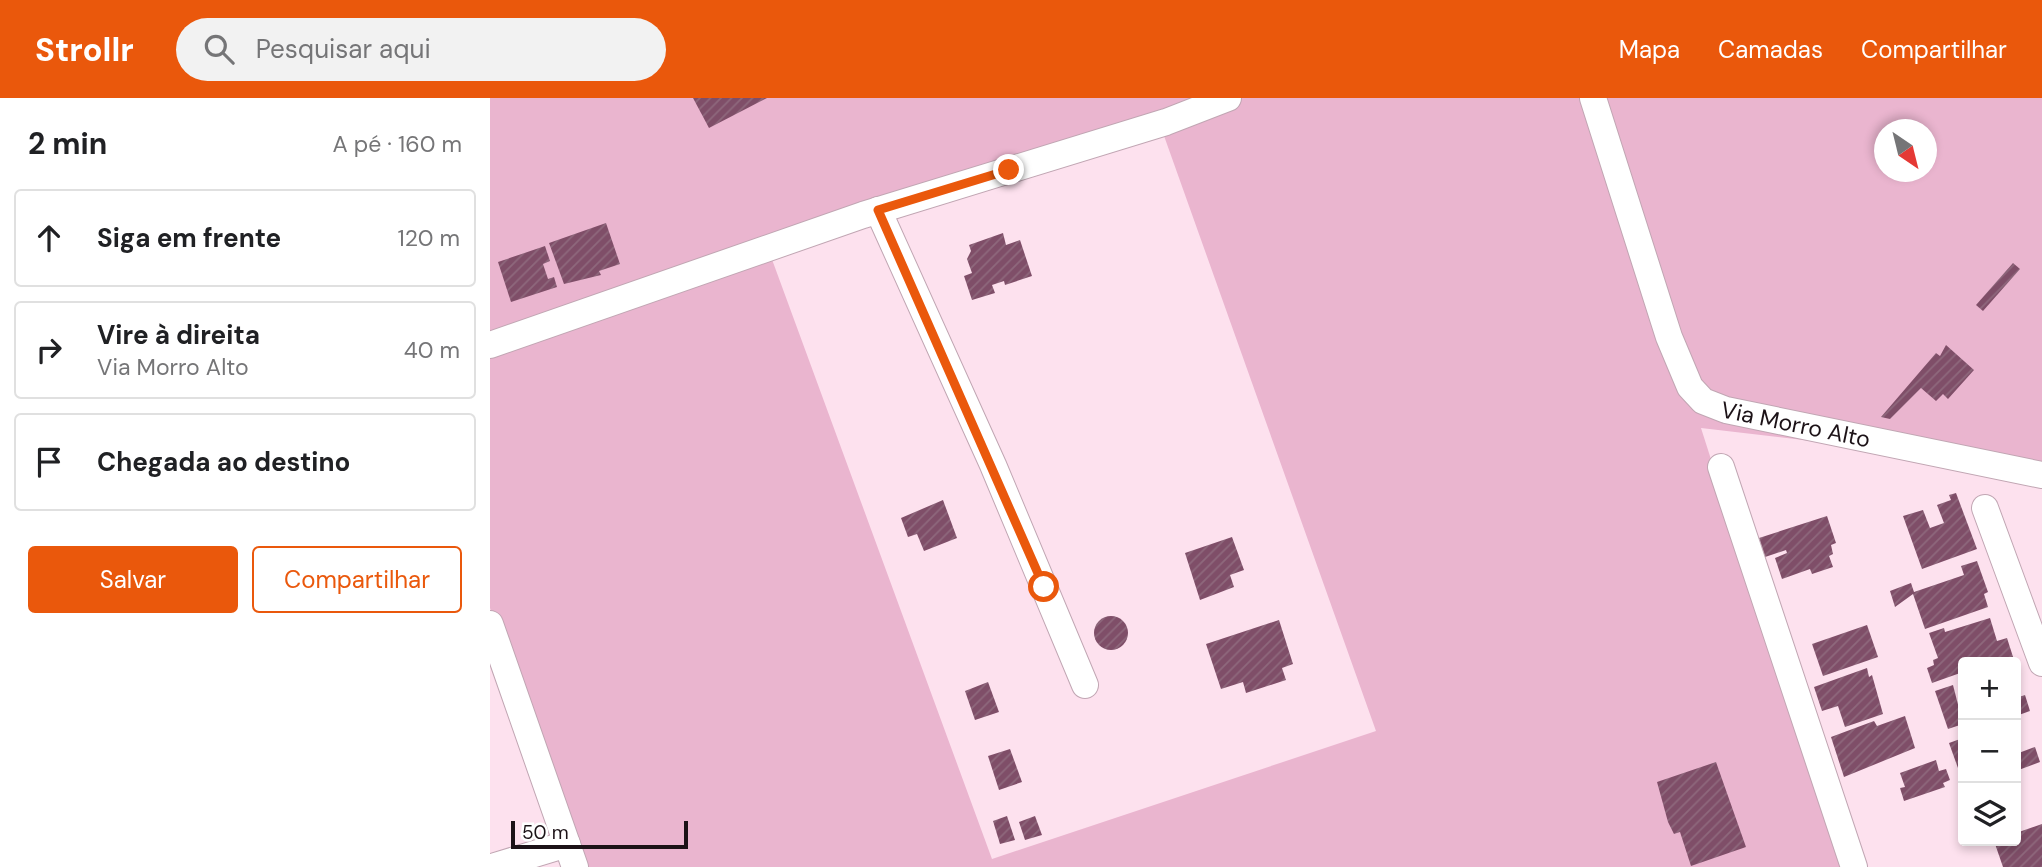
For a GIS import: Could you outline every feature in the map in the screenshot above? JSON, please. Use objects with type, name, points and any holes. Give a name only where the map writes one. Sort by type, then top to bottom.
[{"type":"street","points":[[490,345],[870,213],[1166,122],[1228,98]]},
{"type":"street","name":"Via Morro Alto","points":[[1593,98],[1670,337],[1690,387],[1703,401],[1726,411],[2042,475]]},
{"type":"street","points":[[870,213],[993,465],[1085,684]]},
{"type":"street","points":[[1721,467],[1854,867]]},
{"type":"street","points":[[1985,508],[2042,663]]},
{"type":"street","points":[[490,624],[494,650],[571,855],[492,867]]},
{"type":"shaded area","points":[[490,98],[2042,98],[2042,468],[1701,428],[1841,867],[579,867],[490,608]],"holes":[[[1163,133],[1376,731],[992,859],[770,254]]]},
{"type":"building","points":[[693,98],[767,98],[709,128]]},
{"type":"building","points":[[606,223],[620,264],[599,271],[601,275],[564,284],[549,243]]},
{"type":"building","points":[[1003,233],[1006,245],[1020,240],[1032,276],[1005,285],[1004,281],[992,285],[995,293],[972,300],[964,276],[972,273],[967,259],[971,251],[969,245]]},
{"type":"building","points":[[545,246],[550,261],[543,264],[548,279],[554,277],[557,287],[511,302],[498,262]]},
{"type":"building","points":[[2013,263],[2020,269],[1983,311],[1976,305]]},
{"type":"building","points":[[1946,345],[1974,370],[1948,399],[1943,394],[1936,401],[1921,388],[1890,419],[1881,417],[1936,353],[1940,356]]},
{"type":"building","points":[[1956,493],[1977,549],[1922,569],[1903,516],[1923,510],[1930,528],[1944,523],[1937,505],[1951,500],[1949,495]]},
{"type":"building","points":[[943,500],[957,538],[924,551],[917,534],[908,537],[901,518]]},
{"type":"building","points":[[1827,516],[1836,543],[1831,545],[1833,554],[1829,556],[1833,567],[1812,574],[1810,569],[1782,579],[1775,558],[1787,553],[1786,550],[1765,557],[1759,538]]},
{"type":"building","points":[[1232,537],[1244,570],[1230,575],[1234,587],[1200,600],[1185,553]]},
{"type":"building","points":[[1977,561],[1988,592],[1984,594],[1988,607],[1925,629],[1913,594],[1895,607],[1890,591],[1911,583],[1914,592],[1964,575],[1961,566]]},
{"type":"building","points":[[1111,616],[1123,621],[1128,633],[1123,645],[1111,650],[1099,645],[1094,633],[1099,621]]},
{"type":"building","points":[[1990,618],[1997,641],[2007,638],[2013,657],[1958,657],[1958,674],[1932,683],[1927,668],[1934,665],[1933,660],[1938,658],[1929,633],[1944,628],[1945,632]]},
{"type":"building","points":[[1279,620],[1293,664],[1282,668],[1286,680],[1246,693],[1243,682],[1221,689],[1206,644]]},
{"type":"building","points":[[1867,625],[1878,657],[1823,676],[1812,644]]},
{"type":"building","points":[[1867,668],[1869,677],[1872,675],[1883,714],[1845,727],[1838,706],[1822,711],[1814,687]]},
{"type":"building","points":[[988,682],[999,712],[975,720],[965,691]]},
{"type":"building","points":[[1953,685],[1958,704],[1958,726],[1948,729],[1935,691]]},
{"type":"building","points":[[2025,695],[2030,711],[2021,714],[2021,696]]},
{"type":"building","points":[[1905,716],[1915,748],[1844,777],[1831,737],[1874,721],[1877,726]]},
{"type":"building","points":[[1958,740],[1958,768],[1949,743]]},
{"type":"building","points":[[2035,747],[2040,762],[2021,769],[2021,752]]},
{"type":"building","points":[[1010,749],[1022,782],[999,790],[988,756]]},
{"type":"building","points":[[1936,760],[1939,771],[1946,769],[1950,780],[1943,783],[1945,787],[1904,801],[1900,788],[1905,787],[1900,773]]},
{"type":"building","points":[[1716,762],[1746,847],[1691,866],[1680,832],[1674,834],[1668,822],[1657,782]]},
{"type":"building","points":[[1007,816],[1015,840],[1000,844],[993,821]]},
{"type":"building","points":[[1035,816],[1042,835],[1025,840],[1019,822]]},
{"type":"building","points":[[2042,824],[2042,867],[2003,867],[1996,846],[2021,846],[2021,831]]},
{"type":"route","points":[[1009,170],[878,210],[993,465],[1044,587]]}]
